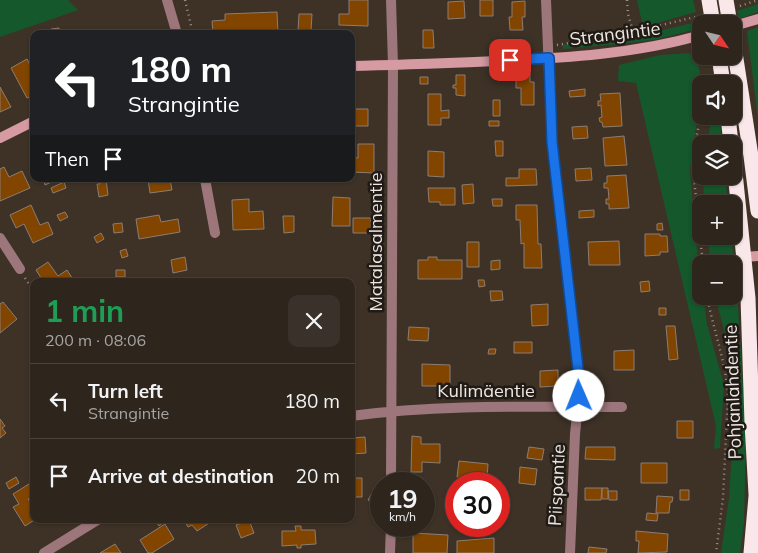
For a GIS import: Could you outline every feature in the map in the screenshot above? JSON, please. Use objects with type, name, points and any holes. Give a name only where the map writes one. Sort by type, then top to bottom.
[{"type":"highway","points":[[737,65],[758,211]]},
{"type":"highway","name":"Pohjanlahdentie","points":[[738,185],[751,257],[750,331],[756,494]]},
{"type":"highway","name":"Pohjanlahdentie","points":[[751,553],[758,476]]},
{"type":"street","points":[[168,0],[176,30]]},
{"type":"street","name":"Matalasalmentie","points":[[391,0],[393,65],[391,472]]},
{"type":"street","name":"Piispantie","points":[[546,0],[552,142],[580,386],[570,553]]},
{"type":"street","points":[[742,24],[758,19]]},
{"type":"street","name":"Strangintie","points":[[355,66],[549,58],[623,51],[661,45],[692,37]]},
{"type":"street","points":[[0,138],[30,123]]},
{"type":"street","points":[[206,182],[215,233]]},
{"type":"street","points":[[0,238],[20,268]]},
{"type":"street","name":"Kulimäentie","points":[[355,416],[430,408],[622,407]]},
{"type":"street","points":[[44,553],[93,523]]},
{"type":"street","points":[[390,553],[391,537]]},
{"type":"path","points":[[185,0],[193,30]]},
{"type":"path","points":[[627,0],[628,14],[633,32]]},
{"type":"path","points":[[729,4],[758,0]]},
{"type":"path","points":[[548,46],[633,32],[709,13]]},
{"type":"path","points":[[699,125],[695,144],[694,170],[701,255]]},
{"type":"path","points":[[20,268],[30,285]]},
{"type":"path","points":[[708,305],[727,378],[728,395],[723,498],[716,553]]},
{"type":"green space","points":[[0,0],[68,0],[78,10],[0,37]]},
{"type":"green space","points":[[637,0],[693,0],[696,12],[643,27]]},
{"type":"green space","points":[[758,4],[758,12],[742,18],[742,15],[738,15],[737,11]]},
{"type":"green space","points":[[692,23],[692,30],[654,40],[563,49],[563,45],[655,32]]},
{"type":"green space","points":[[758,27],[758,119],[747,31]]},
{"type":"green space","points":[[689,53],[692,56],[692,65],[698,65],[700,75],[692,75],[692,125],[696,125],[695,135],[692,135],[690,170],[692,195],[692,245],[697,245],[697,255],[692,255],[692,305],[704,305],[707,324],[724,385],[720,448],[714,449],[716,426],[636,83],[618,81],[619,65],[660,55]]},
{"type":"green space","points":[[710,125],[721,125],[721,135],[709,135]]},
{"type":"green space","points":[[703,185],[726,185],[727,195],[704,195]]},
{"type":"green space","points":[[708,245],[732,245],[734,255],[710,255]]},
{"type":"green space","points":[[717,305],[738,305],[746,435],[744,523],[740,553],[721,553],[729,498],[733,432],[734,385],[729,349]]},
{"type":"building","points":[[349,0],[368,0],[368,26],[339,25],[339,14],[349,14]]},
{"type":"building","points":[[480,0],[493,0],[493,16],[480,16]]},
{"type":"building","points":[[464,1],[465,18],[448,19],[448,2]]},
{"type":"building","points":[[525,1],[525,17],[522,17],[523,30],[510,30],[509,17],[512,17],[512,2]]},
{"type":"building","points":[[277,12],[278,30],[213,30],[212,21],[225,20],[225,14]]},
{"type":"building","points":[[299,14],[312,14],[311,30],[298,30]]},
{"type":"building","points":[[423,30],[433,30],[434,48],[423,48]]},
{"type":"building","points":[[27,59],[30,65],[30,97],[27,98],[11,68]]},
{"type":"building","points":[[516,73],[530,73],[530,82],[534,82],[534,105],[521,105],[521,88],[516,88]]},
{"type":"building","points":[[456,75],[465,75],[465,96],[456,95],[456,88],[453,88],[453,85],[456,85]]},
{"type":"building","points":[[420,77],[428,77],[428,84],[420,84]]},
{"type":"building","points":[[0,87],[11,107],[0,112]]},
{"type":"building","points":[[585,89],[585,96],[570,97],[569,91]]},
{"type":"building","points":[[620,93],[622,126],[603,127],[599,118],[602,117],[601,105],[598,106],[598,101],[601,101],[600,94]]},
{"type":"building","points":[[428,94],[441,94],[441,111],[449,110],[449,118],[441,118],[441,125],[428,125]]},
{"type":"building","points":[[493,100],[500,100],[500,116],[493,116]]},
{"type":"building","points":[[355,109],[368,109],[368,126],[355,126]]},
{"type":"building","points":[[489,121],[499,121],[499,126],[489,126]]},
{"type":"building","points":[[587,126],[588,138],[573,139],[572,127]]},
{"type":"building","points":[[624,136],[627,165],[605,166],[603,138]]},
{"type":"building","points":[[495,141],[503,141],[503,156],[496,156]]},
{"type":"building","points":[[358,144],[374,144],[374,173],[355,172],[355,158],[358,158]]},
{"type":"building","points":[[428,151],[444,152],[444,177],[428,176]]},
{"type":"building","points":[[4,167],[9,177],[22,171],[30,188],[0,201],[0,169]]},
{"type":"building","points":[[591,168],[592,180],[576,181],[575,169]]},
{"type":"building","points":[[519,169],[536,169],[537,185],[506,186],[506,178],[519,178]]},
{"type":"building","points":[[626,175],[629,208],[609,209],[609,204],[606,204],[606,199],[609,199],[608,188],[604,188],[604,183],[607,183],[607,176]]},
{"type":"building","points":[[64,182],[66,188],[53,193],[51,188]]},
{"type":"building","points":[[100,182],[106,182],[108,195],[99,197],[97,184],[100,184]]},
{"type":"building","points":[[148,182],[171,182],[172,190],[150,193]]},
{"type":"building","points":[[473,184],[474,203],[463,204],[462,185]]},
{"type":"building","points":[[428,188],[455,188],[455,205],[440,205],[440,202],[429,202]]},
{"type":"building","points":[[333,197],[350,198],[350,226],[332,226]]},
{"type":"building","points":[[249,199],[249,212],[263,211],[264,229],[233,230],[232,200]]},
{"type":"building","points":[[492,199],[502,199],[502,206],[493,206]]},
{"type":"building","points":[[31,205],[40,225],[48,222],[53,234],[33,243],[24,224],[16,228],[10,215]]},
{"type":"building","points":[[516,205],[537,205],[538,244],[541,244],[542,268],[524,268],[524,243],[521,244],[520,220],[516,220]]},
{"type":"building","points":[[594,210],[594,217],[579,218],[579,211]]},
{"type":"building","points":[[65,212],[68,217],[60,221],[57,215]]},
{"type":"building","points":[[159,215],[161,222],[178,219],[180,232],[139,239],[136,219]]},
{"type":"building","points":[[283,216],[294,216],[294,232],[284,233]]},
{"type":"building","points":[[353,218],[371,218],[371,233],[353,233]]},
{"type":"building","points":[[122,223],[123,232],[114,233],[113,224]]},
{"type":"building","points":[[662,223],[663,230],[657,230],[657,224]]},
{"type":"building","points":[[101,233],[104,239],[97,243],[94,237]]},
{"type":"building","points":[[645,234],[667,236],[668,252],[660,252],[660,255],[645,256]]},
{"type":"building","points":[[619,241],[620,265],[589,265],[588,242]]},
{"type":"building","points":[[467,242],[479,242],[479,267],[467,267]]},
{"type":"building","points":[[126,249],[128,256],[122,258],[120,251]]},
{"type":"building","points":[[185,257],[187,270],[173,273],[171,260]]},
{"type":"building","points":[[428,257],[437,257],[437,260],[462,260],[462,279],[418,279],[418,260],[428,260]]},
{"type":"building","points":[[500,260],[500,269],[491,270],[491,261]]},
{"type":"building","points":[[48,262],[58,276],[67,270],[72,278],[41,278],[36,270]]},
{"type":"building","points":[[116,270],[125,270],[125,277],[116,277]]},
{"type":"building","points":[[478,280],[484,280],[485,286],[479,287]]},
{"type":"building","points":[[649,281],[650,291],[641,292],[640,282]]},
{"type":"building","points":[[490,291],[502,291],[503,300],[491,301]]},
{"type":"building","points":[[3,302],[17,319],[0,333],[0,304]]},
{"type":"building","points":[[548,304],[548,325],[532,326],[531,305]]},
{"type":"building","points":[[659,308],[666,308],[666,315],[659,315]]},
{"type":"building","points":[[666,326],[675,326],[678,359],[669,360]]},
{"type":"building","points":[[409,327],[429,328],[428,341],[408,340]]},
{"type":"building","points":[[514,342],[532,342],[532,353],[514,353]]},
{"type":"building","points":[[489,349],[496,349],[495,354],[488,354]]},
{"type":"building","points":[[634,350],[634,370],[614,370],[614,351]]},
{"type":"building","points":[[422,364],[450,365],[450,386],[422,386]]},
{"type":"building","points":[[558,370],[558,386],[540,387],[540,371]]},
{"type":"building","points":[[0,419],[5,426],[2,428],[6,433],[0,438]]},
{"type":"building","points":[[677,421],[693,421],[693,438],[677,438]]},
{"type":"building","points":[[412,436],[421,437],[421,444],[440,444],[440,463],[422,462],[422,472],[411,472]]},
{"type":"building","points":[[365,437],[366,453],[355,454],[355,438]]},
{"type":"building","points":[[529,447],[544,449],[542,460],[527,458]]},
{"type":"building","points":[[586,447],[615,447],[615,460],[585,459]]},
{"type":"building","points":[[459,461],[488,464],[488,472],[458,472]]},
{"type":"building","points":[[641,463],[667,463],[667,483],[641,483]]},
{"type":"building","points":[[520,467],[537,469],[535,485],[519,483]]},
{"type":"building","points":[[16,477],[19,483],[9,489],[6,483]]},
{"type":"building","points":[[355,478],[362,478],[362,497],[355,497]]},
{"type":"building","points":[[29,484],[30,485],[30,498],[28,499],[30,502],[30,523],[25,526],[13,507],[19,504],[13,494]]},
{"type":"building","points":[[585,488],[602,488],[601,500],[585,500]]},
{"type":"building","points":[[602,488],[608,488],[608,499],[602,499]]},
{"type":"building","points":[[680,490],[689,490],[689,500],[680,500]]},
{"type":"building","points":[[608,491],[617,491],[617,500],[609,500]]},
{"type":"building","points":[[657,496],[673,497],[672,502],[670,502],[669,513],[656,513]]},
{"type":"building","points":[[647,513],[658,514],[657,521],[646,520]]},
{"type":"building","points":[[186,523],[209,523],[197,531],[192,525],[188,527]]},
{"type":"building","points":[[250,523],[254,533],[241,538],[236,525]]},
{"type":"building","points":[[165,524],[174,539],[152,553],[148,553],[140,540]]},
{"type":"building","points":[[295,526],[301,526],[301,530],[315,530],[316,544],[301,545],[301,548],[297,548],[297,545],[282,546],[282,531],[296,531]]},
{"type":"building","points":[[636,531],[668,534],[667,552],[638,553],[639,541],[636,541]]},
{"type":"building","points":[[435,534],[445,535],[445,537],[448,537],[447,553],[413,553],[413,537],[435,537]]},
{"type":"building","points":[[494,538],[494,553],[457,553],[457,541]]},
{"type":"building","points":[[115,544],[121,553],[100,553]]},
{"type":"building","points":[[589,547],[607,549],[606,553],[588,553]]},
{"type":"route","points":[[510,60],[549,58],[552,142],[580,386],[579,396]]}]
